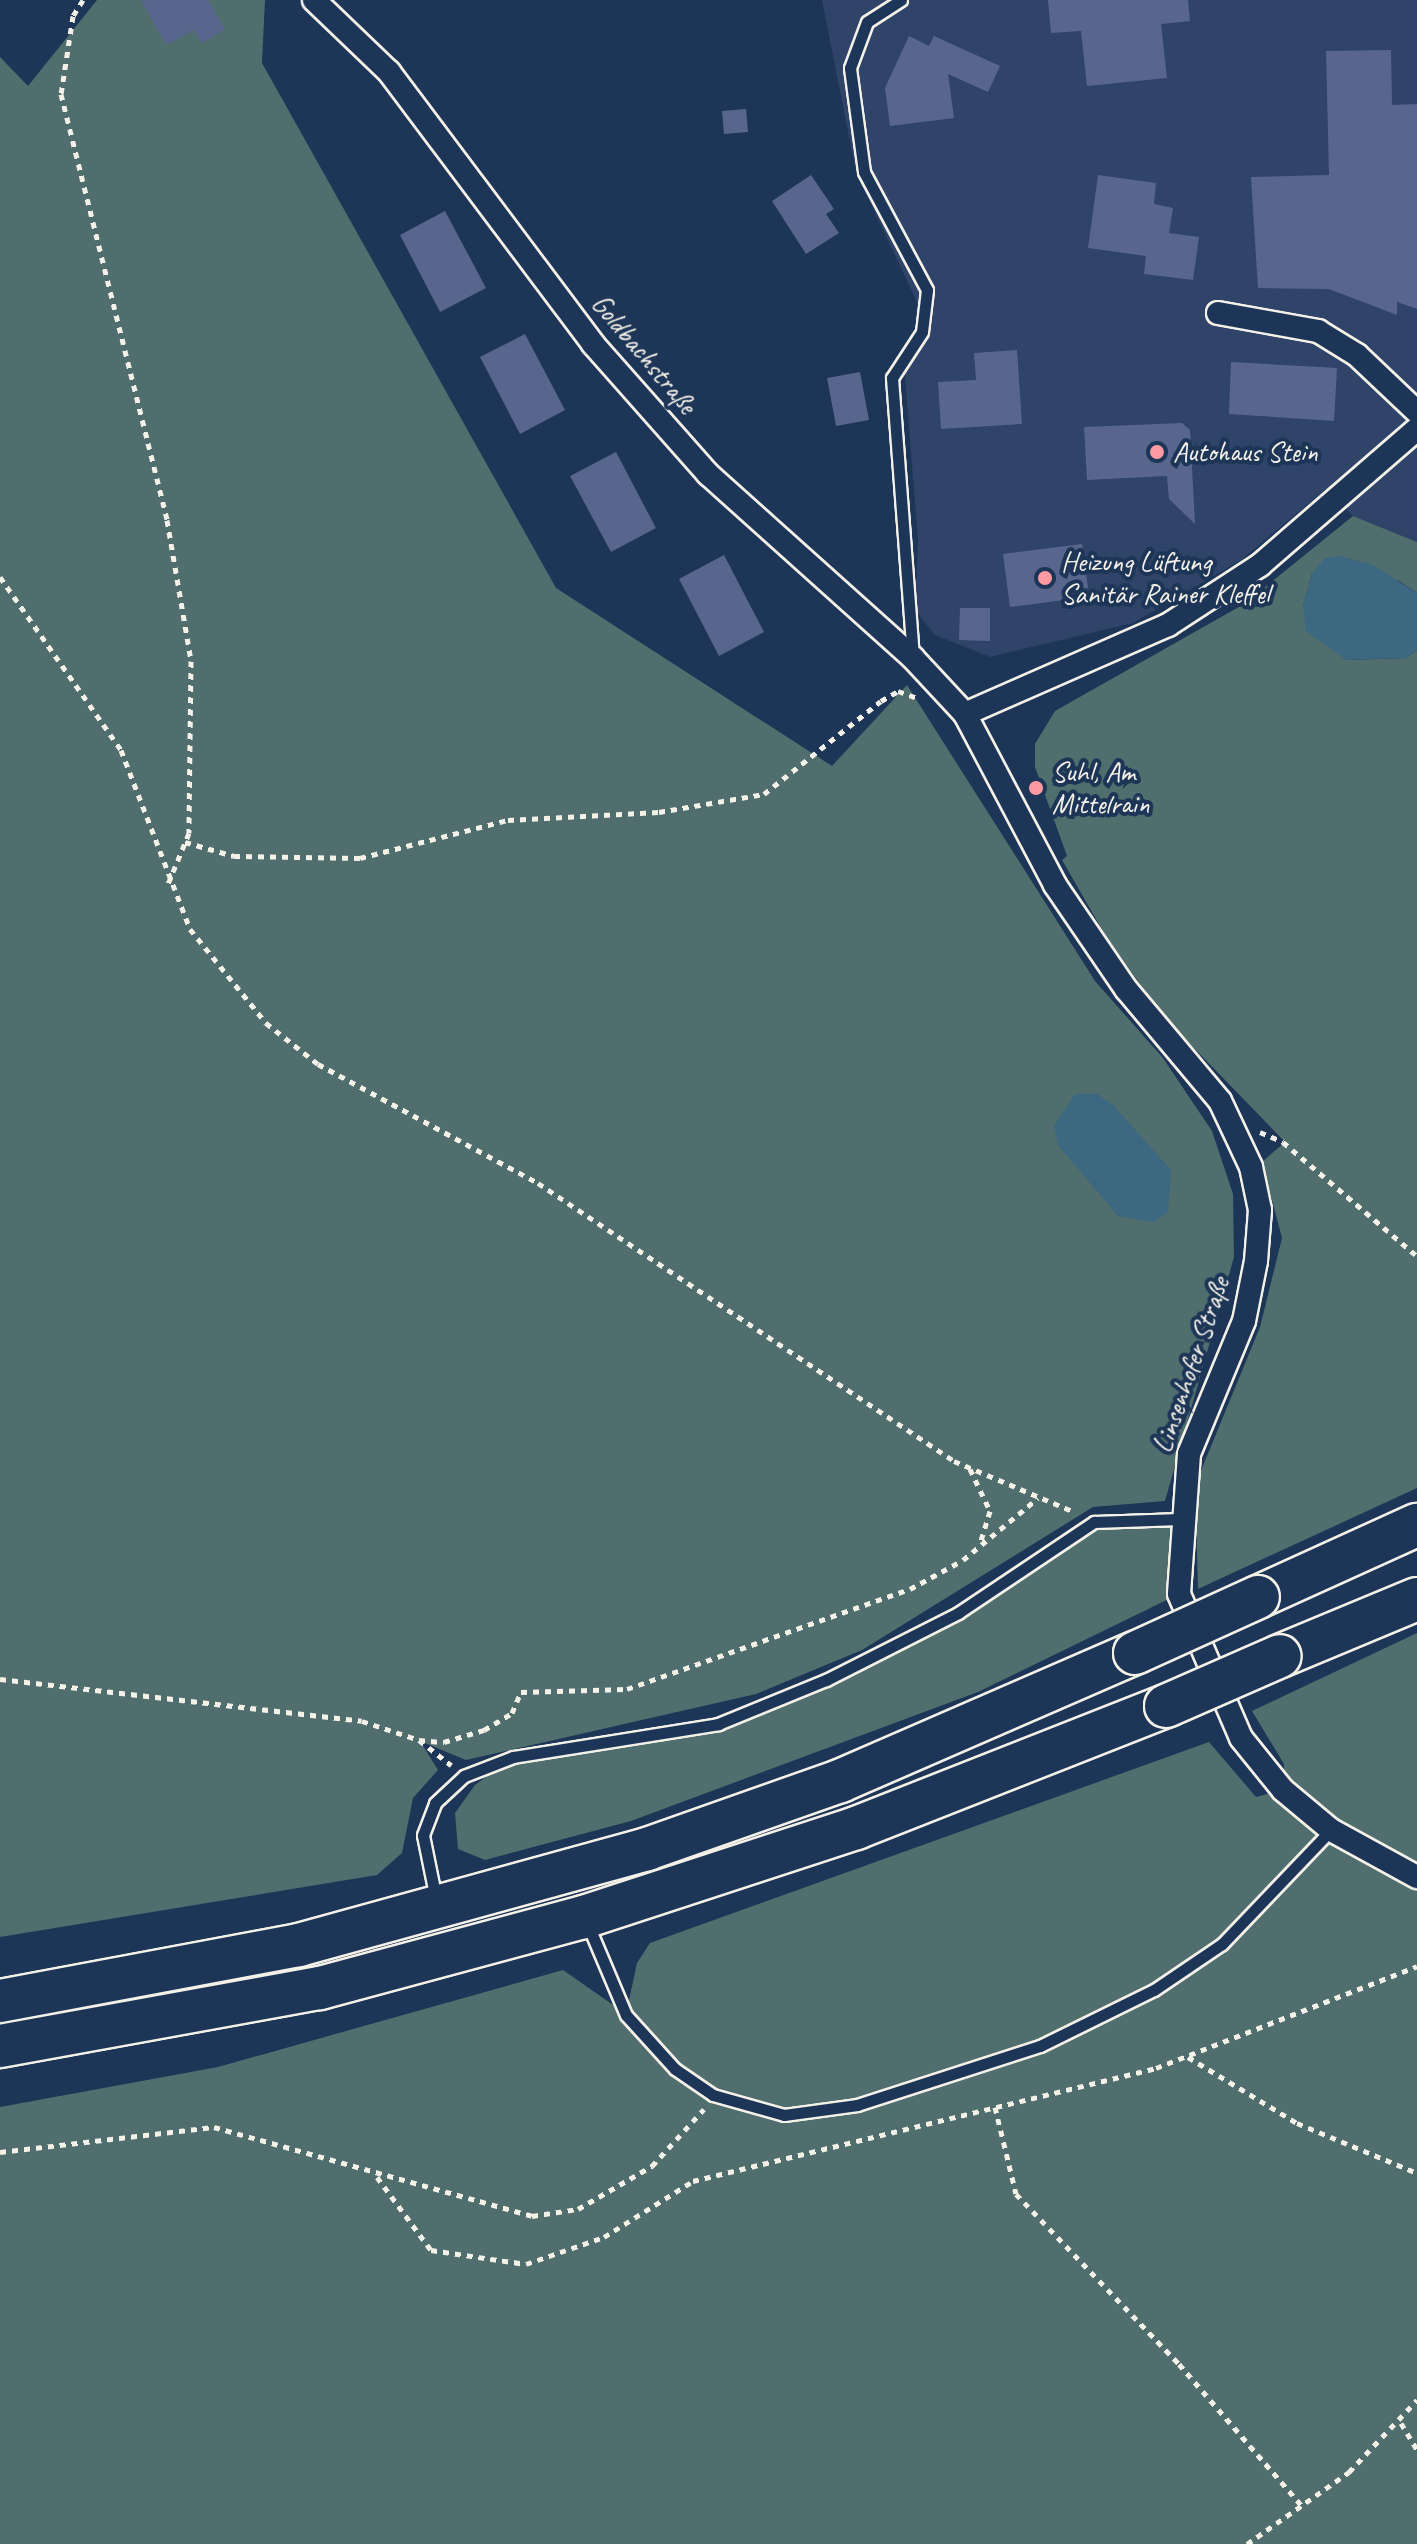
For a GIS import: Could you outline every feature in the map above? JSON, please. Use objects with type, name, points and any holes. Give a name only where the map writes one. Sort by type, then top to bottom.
[{"type":"highway","points":[[0,2001],[439,1911],[840,1781],[1135,1653],[1417,1525]]},
{"type":"highway","points":[[0,2046],[320,1988],[584,1917],[856,1828],[1166,1706],[1417,1599]]},
{"type":"street","name":"Goldbachstraße","points":[[314,0],[389,72],[593,344],[708,474],[913,658],[965,714]]},
{"type":"street","points":[[1218,313],[1318,331],[1357,355],[1417,412]]},
{"type":"street","points":[[965,714],[1168,625],[1260,565],[1417,429]]},
{"type":"street","name":"Linsenhofer Straße","points":[[965,714],[1055,885],[1126,989],[1236,1128],[1260,1210],[1256,1261],[1244,1321],[1189,1454],[1180,1519],[1179,1594],[1241,1738],[1283,1790],[1331,1830],[1417,1877]]},
{"type":"lane","points":[[901,0],[867,22],[850,68],[864,172],[927,290],[922,332],[892,378],[913,658]]},
{"type":"lane","points":[[439,1911],[423,1835],[435,1803],[464,1776],[513,1757],[718,1724],[958,1613],[1094,1522],[1180,1519]]},
{"type":"lane","points":[[584,1917],[626,2015],[675,2069],[713,2095],[784,2115],[857,2105],[1040,2046],[1154,1990],[1222,1944],[1331,1830]]},
{"type":"path","points":[[83,0],[73,16],[61,94],[167,520],[191,661],[185,842],[168,885]]},
{"type":"path","points":[[0,577],[121,750],[168,885],[226,978],[318,1064],[538,1183],[969,1468],[1094,1522]]},
{"type":"path","points":[[185,842],[234,856],[282,854],[313,862],[360,858],[508,820],[713,804],[764,794],[898,691],[965,714]]},
{"type":"path","points":[[1236,1128],[1283,1142],[1417,1256]]},
{"type":"path","points":[[969,1468],[990,1511],[978,1548]]},
{"type":"path","points":[[0,1679],[362,1721],[419,1740],[444,1742],[484,1730],[512,1713],[521,1692],[627,1689],[910,1589],[978,1548],[1039,1498]]},
{"type":"path","points":[[419,1740],[464,1776]]},
{"type":"path","points":[[377,2177],[431,2250],[526,2264],[604,2237],[693,2181],[1188,2057],[1417,1966]]},
{"type":"path","points":[[1188,2057],[1297,2123],[1417,2173]]},
{"type":"path","points":[[0,2152],[214,2127],[377,2177],[532,2216],[578,2209],[652,2166],[713,2095]]},
{"type":"path","points":[[995,2107],[1016,2194],[1179,2364],[1303,2507]]},
{"type":"path","points":[[1247,2544],[1303,2507],[1401,2423],[1417,2400]]},
{"type":"path","points":[[1401,2423],[1417,2450]]},
{"type":"shaded area","points":[[822,0],[1417,0],[1417,542],[1353,516],[1326,489],[1241,560],[1133,623],[990,657],[935,635],[915,610],[918,541],[904,364],[916,337],[917,302],[856,172]]},
{"type":"shaded area","points":[[1339,556],[1373,565],[1417,593],[1417,650],[1406,658],[1346,660],[1306,631],[1303,606],[1312,574],[1325,558]]},
{"type":"shaded area","points":[[1075,1094],[1097,1094],[1113,1105],[1171,1170],[1168,1212],[1154,1222],[1118,1216],[1058,1145],[1054,1126]]},
{"type":"green space","points":[[97,0],[265,0],[262,63],[556,588],[832,766],[907,685],[1095,981],[1163,1058],[1212,1131],[1233,1194],[1234,1257],[1165,1501],[1093,1507],[862,1650],[756,1694],[466,1760],[420,1741],[438,1770],[413,1798],[402,1853],[377,1875],[0,1937],[0,57],[28,86]]},
{"type":"green space","points":[[1353,516],[1417,542],[1417,593],[1399,581],[1312,574],[1303,606],[1346,660],[1406,658],[1417,650],[1417,1488],[1198,1589],[1195,1485],[1260,1327],[1282,1238],[1262,1162],[1285,1142],[1161,1014],[1104,933],[1062,860],[1067,856],[1035,767],[1035,744],[1055,711],[1244,604]]},
{"type":"green space","points":[[1180,1519],[1179,1594],[978,1692],[631,1821],[485,1860],[458,1849],[455,1813],[475,1785],[513,1757],[718,1724],[958,1613],[1094,1522]]},
{"type":"green space","points":[[1417,1633],[1417,2544],[0,2544],[0,2107],[218,2067],[563,1970],[626,2014],[637,1963],[650,1943],[1209,1742],[1256,1797],[1283,1790],[1284,1764],[1252,1711]]},
{"type":"building","points":[[141,0],[208,0],[225,29],[202,43],[194,30],[166,45]]},
{"type":"building","points":[[1048,0],[1188,0],[1190,21],[1161,24],[1167,78],[1087,86],[1081,31],[1051,33]]},
{"type":"building","points":[[909,36],[929,46],[934,36],[1000,66],[988,92],[948,74],[954,118],[890,126],[885,88]]},
{"type":"building","points":[[1391,50],[1392,105],[1417,104],[1417,309],[1397,302],[1397,315],[1329,289],[1258,288],[1251,177],[1329,175],[1326,51]]},
{"type":"building","points":[[746,109],[748,132],[724,134],[722,111]]},
{"type":"building","points":[[811,175],[834,209],[826,214],[839,233],[806,254],[772,201]]},
{"type":"building","points":[[1098,175],[1156,183],[1154,204],[1173,208],[1169,233],[1199,237],[1193,280],[1144,274],[1146,256],[1088,248]]},
{"type":"building","points":[[445,211],[486,288],[440,312],[400,235]]},
{"type":"building","points":[[525,334],[565,410],[520,434],[480,357]]},
{"type":"building","points":[[1017,350],[1022,424],[941,429],[938,382],[976,380],[974,353]]},
{"type":"building","points":[[1231,362],[1337,368],[1334,421],[1229,414]]},
{"type":"building","points":[[860,372],[869,420],[836,426],[827,378]]},
{"type":"building","points":[[1182,423],[1190,430],[1195,524],[1169,499],[1167,476],[1087,480],[1084,427]]},
{"type":"building","points":[[616,452],[656,528],[611,552],[570,476]]},
{"type":"building","points":[[1082,544],[1088,588],[1071,590],[1072,599],[1010,607],[1003,554]]},
{"type":"building","points":[[724,555],[764,632],[719,656],[679,579]]},
{"type":"building","points":[[960,608],[990,608],[990,641],[959,640]]},
{"type":"place","name":"Autohaus Stein","points":[[1157,452]]},
{"type":"place","name":"Heizung Lüftung Sanitär Rainer Kleffel","points":[[1045,578]]},
{"type":"place","name":"Suhl, Am Mittelrain","points":[[1036,788]]}]
